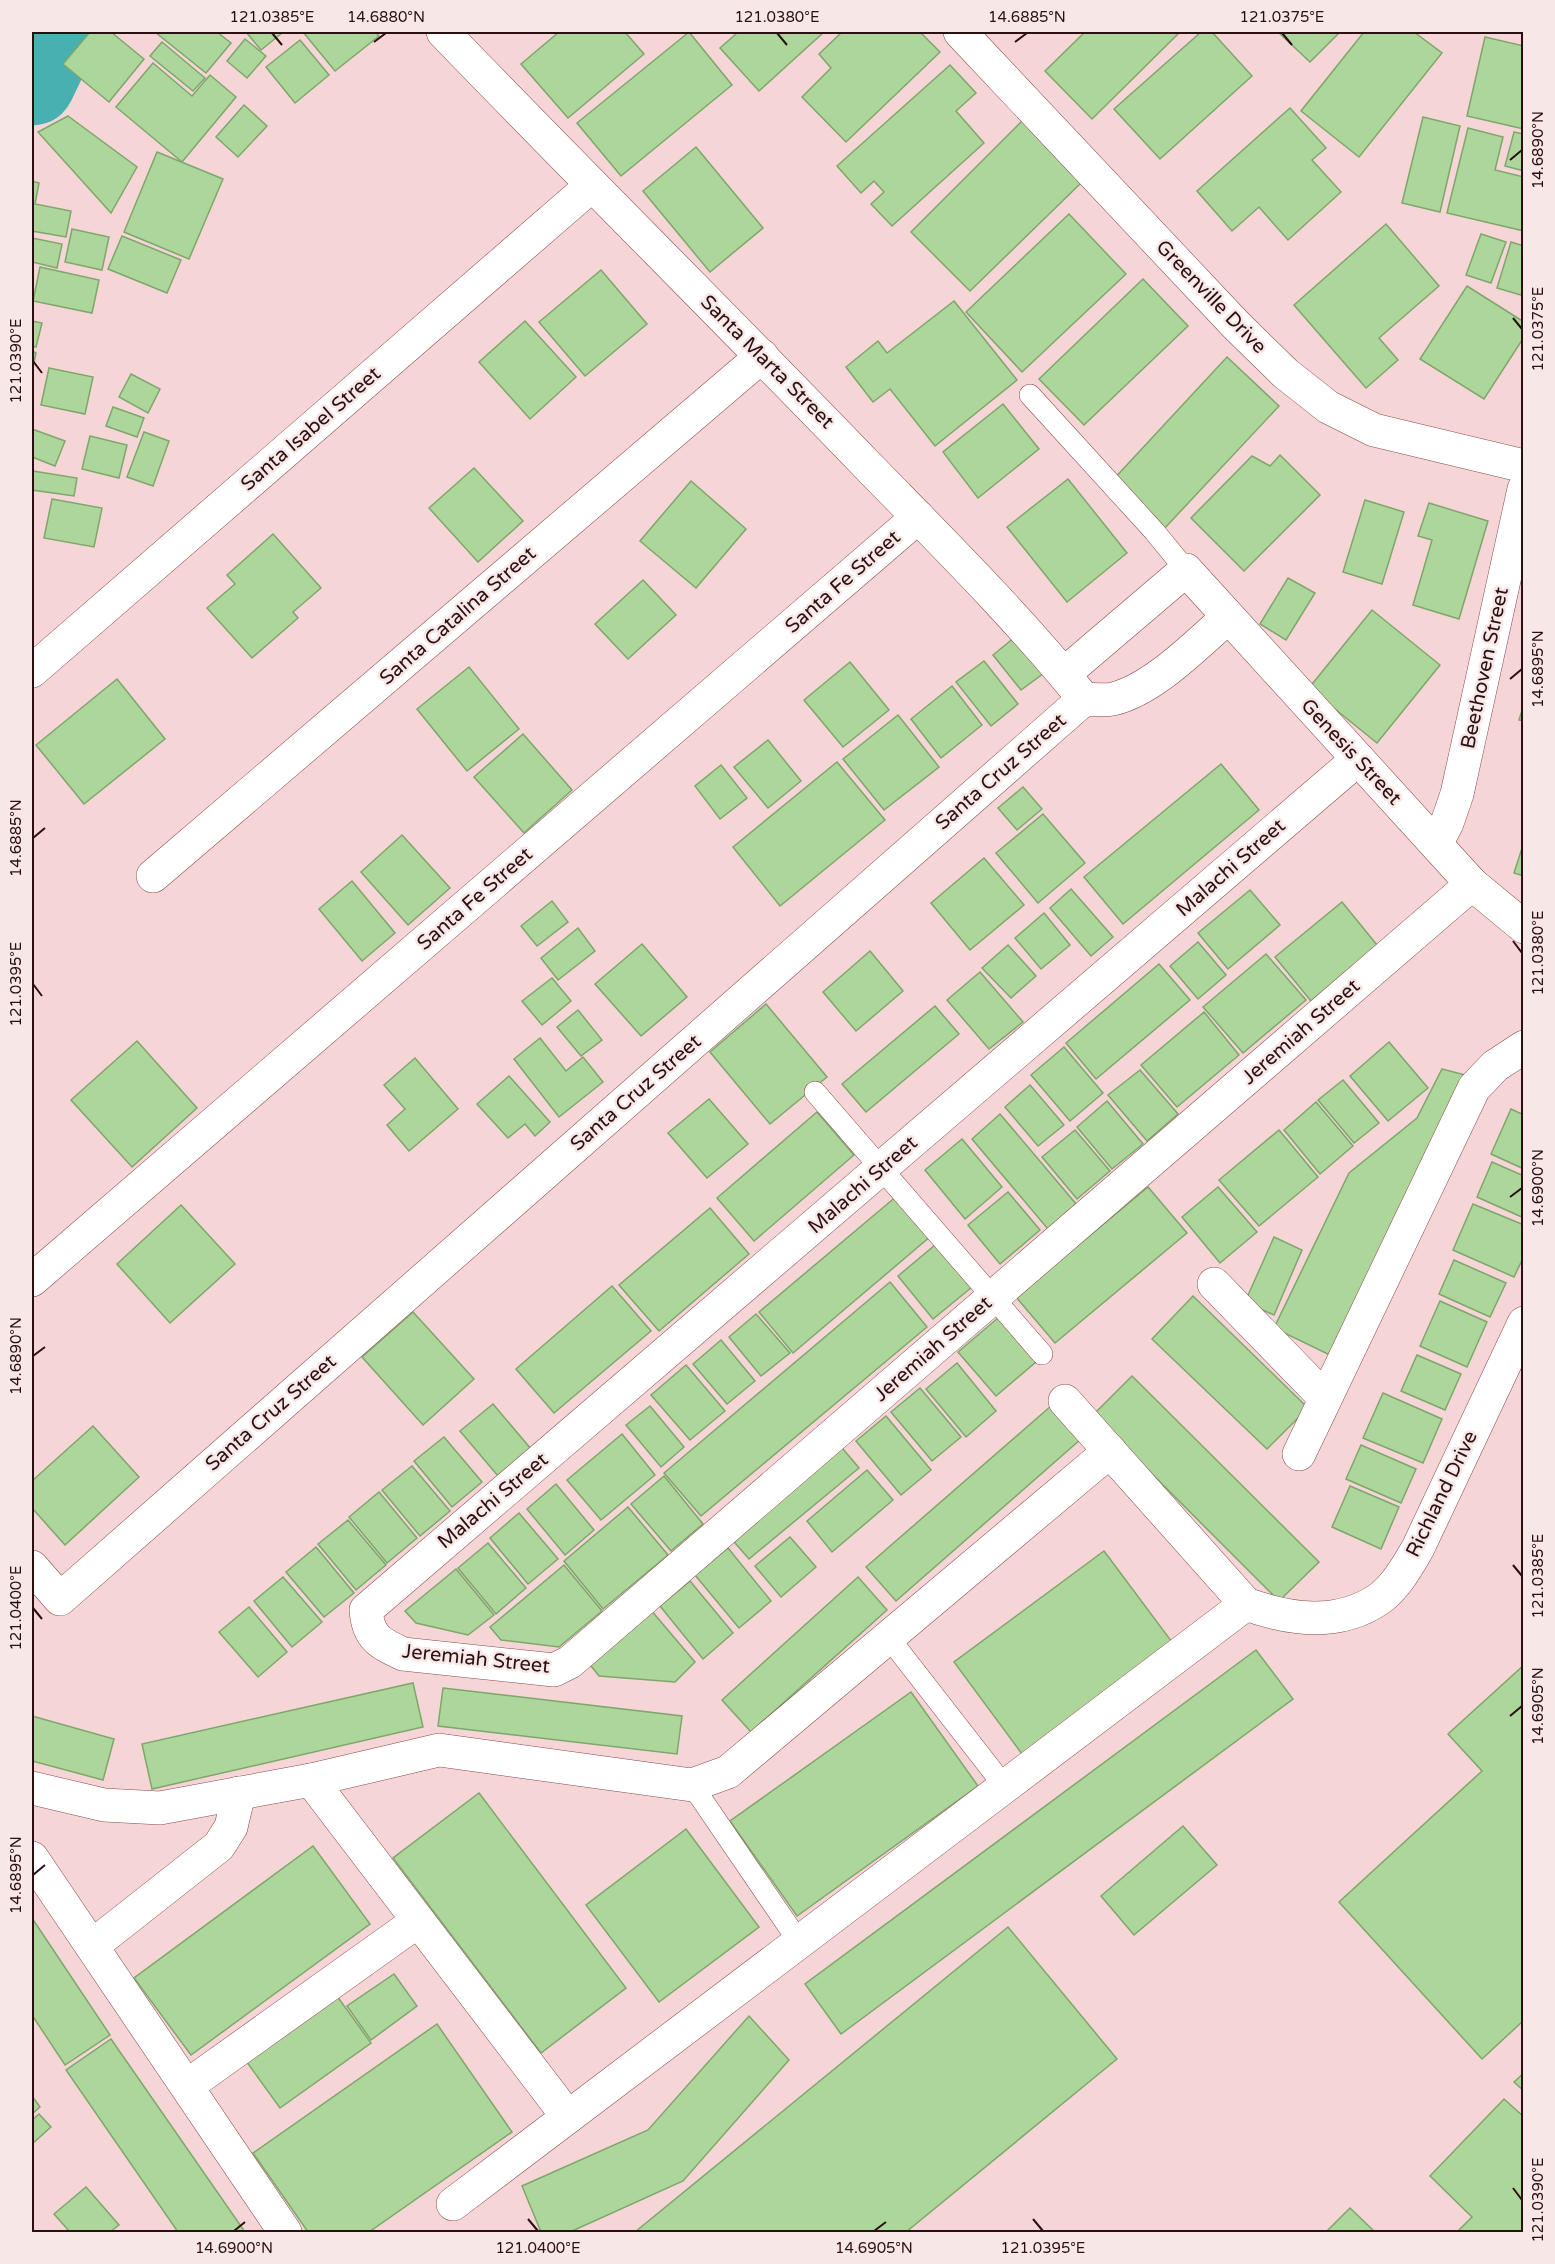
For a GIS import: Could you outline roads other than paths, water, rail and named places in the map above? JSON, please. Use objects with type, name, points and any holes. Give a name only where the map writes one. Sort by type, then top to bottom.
[{"type":"street","name":"Santa Marta Street","points":[[444,32],[591,186],[762,356],[918,517],[1064,674],[1084,699]]},
{"type":"street","name":"Greenville Drive","points":[[960,32],[1236,325],[1285,373],[1320,400],[1374,430],[1524,466]]},
{"type":"street","name":"Santa Isabel Street","points":[[32,671],[591,186]]},
{"type":"street","name":"Santa Catalina Street","points":[[153,876],[762,356]]},
{"type":"street","name":"Beethoven Street","points":[[1436,844],[1447,823],[1457,794],[1524,489]]},
{"type":"street","name":"Santa Fe Street","points":[[32,1281],[918,517]]},
{"type":"street","name":"Genesis Street","points":[[1186,570],[1472,884],[1524,927]]},
{"type":"street","points":[[1064,674],[1186,570]]},
{"type":"street","name":"Santa Cruz Street","points":[[32,1567],[60,1599],[1084,699],[1112,699],[1140,686],[1165,671],[1228,617]]},
{"type":"street","name":"Malachi Street","points":[[366,1610],[1358,759]]},
{"type":"street","name":"Jeremiah Street","points":[[366,1610],[367,1626],[381,1644],[403,1654],[554,1670],[570,1662],[1472,884]]},
{"type":"street","points":[[1299,1454],[1474,1088],[1495,1066],[1524,1047]]},
{"type":"street","points":[[1214,1284],[1325,1398]]},
{"type":"street","name":"Richland Drive","points":[[1246,1604],[1277,1615],[1314,1619],[1349,1614],[1380,1598],[1404,1572],[1418,1548],[1524,1323]]},
{"type":"street","points":[[453,2204],[1246,1604],[1065,1401]]},
{"type":"street","points":[[32,1788],[104,1805],[160,1808],[311,1780],[439,1750],[692,1785],[728,1772],[1110,1451]]},
{"type":"street","points":[[311,1780],[568,2117]]},
{"type":"street","points":[[92,1946],[219,1846],[231,1827],[239,1793]]},
{"type":"street","points":[[32,1858],[285,2232]]},
{"type":"street","points":[[187,2086],[418,1921]]},
{"type":"lane","points":[[1030,395],[1154,531],[1186,570]]},
{"type":"lane","points":[[814,1092],[1042,1354]]},
{"type":"lane","points":[[889,1638],[1005,1787]]},
{"type":"lane","points":[[692,1785],[799,1942]]},
{"type":"waterway","points":[[32,82],[56,32]]}]
